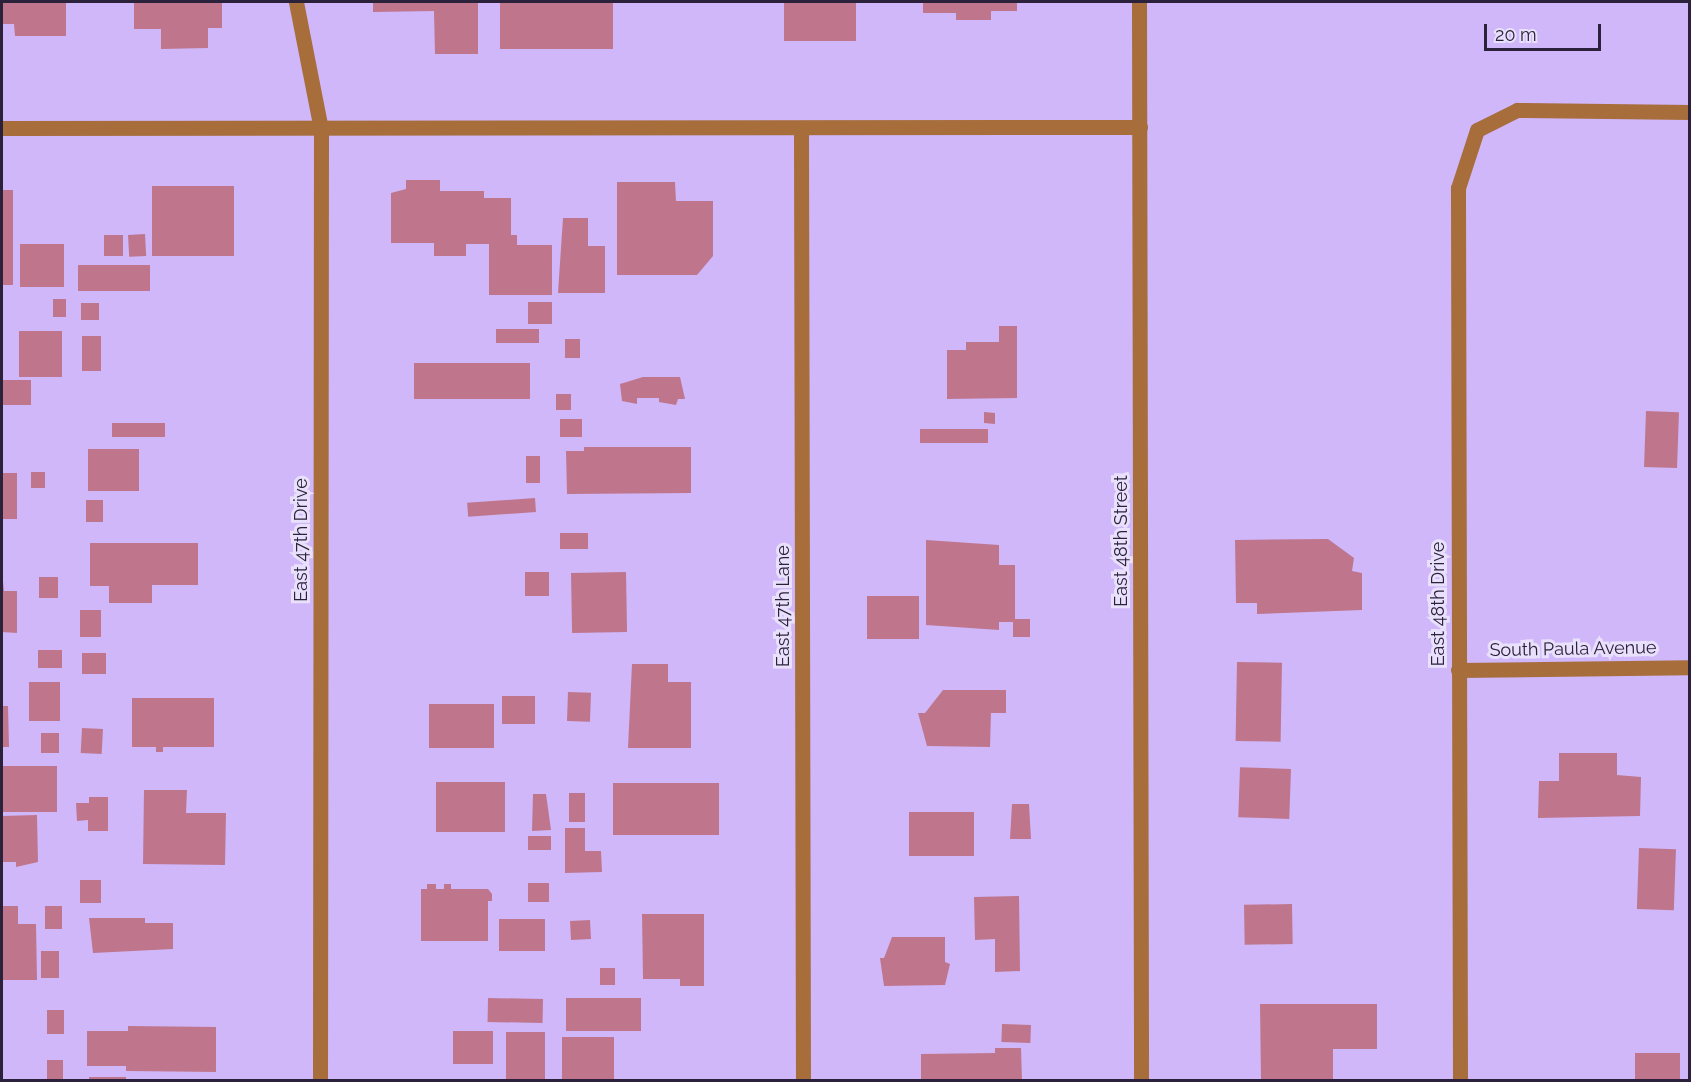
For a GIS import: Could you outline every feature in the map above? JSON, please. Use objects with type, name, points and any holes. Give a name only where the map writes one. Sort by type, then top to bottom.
[{"type":"street","name":"East 47th Drive","points":[[296,2],[321,130],[320,1080]]},
{"type":"street","name":"East 48th Street","points":[[1139,2],[1141,1080]]},
{"type":"street","name":"East 48th Drive","points":[[1460,1080],[1458,188],[1477,130],[1517,110],[1689,112]]},
{"type":"street","points":[[2,128],[801,130],[1140,127]]},
{"type":"street","name":"East 47th Lane","points":[[801,130],[803,1080]]},
{"type":"street","name":"South Paula Avenue","points":[[1458,670],[1689,667]]},
{"type":"building","points":[[2,2],[66,2],[66,36],[15,36],[14,24],[2,24]]},
{"type":"building","points":[[134,2],[222,2],[222,28],[208,28],[208,48],[161,49],[161,29],[134,29]]},
{"type":"building","points":[[373,2],[478,2],[478,54],[435,54],[434,11],[373,12]]},
{"type":"building","points":[[500,2],[613,2],[613,49],[500,49]]},
{"type":"building","points":[[784,2],[856,2],[856,41],[784,41]]},
{"type":"building","points":[[923,2],[1017,2],[1017,11],[991,11],[991,20],[956,20],[956,13],[923,13]]},
{"type":"building","points":[[406,180],[440,180],[440,191],[484,191],[484,198],[511,198],[511,235],[517,235],[517,245],[552,245],[552,295],[489,295],[489,244],[466,244],[466,256],[434,256],[434,243],[391,243],[391,193],[406,189]]},
{"type":"building","points":[[617,182],[675,182],[676,201],[713,201],[713,256],[697,275],[617,275]]},
{"type":"building","points":[[152,186],[234,186],[234,256],[152,256]]},
{"type":"building","points":[[2,190],[13,190],[13,285],[2,285]]},
{"type":"building","points":[[563,218],[588,218],[588,246],[605,246],[605,293],[558,293]]},
{"type":"building","points":[[145,234],[146,256],[129,257],[128,235]]},
{"type":"building","points":[[104,235],[123,235],[123,256],[104,256]]},
{"type":"building","points":[[20,244],[64,244],[64,287],[20,287]]},
{"type":"building","points":[[78,265],[150,265],[150,291],[78,291]]},
{"type":"building","points":[[53,299],[66,299],[66,317],[53,317]]},
{"type":"building","points":[[528,302],[552,302],[552,324],[528,324]]},
{"type":"building","points":[[81,303],[99,303],[99,320],[81,320]]},
{"type":"building","points":[[999,326],[1017,326],[1017,398],[947,399],[947,350],[966,350],[966,342],[999,342]]},
{"type":"building","points":[[496,329],[539,329],[539,343],[496,343]]},
{"type":"building","points":[[19,331],[62,331],[62,377],[19,377]]},
{"type":"building","points":[[82,336],[101,336],[101,371],[82,371]]},
{"type":"building","points":[[565,339],[580,339],[580,358],[565,358]]},
{"type":"building","points":[[414,363],[530,363],[530,399],[414,399]]},
{"type":"building","points":[[643,377],[680,377],[685,399],[678,399],[676,405],[659,402],[659,398],[637,398],[637,404],[622,401],[620,384]]},
{"type":"building","points":[[2,380],[31,380],[31,405],[2,405]]},
{"type":"building","points":[[556,394],[571,394],[571,410],[556,410]]},
{"type":"building","points":[[1646,411],[1679,412],[1677,468],[1644,467]]},
{"type":"building","points":[[984,412],[995,413],[995,424],[984,423]]},
{"type":"building","points":[[560,419],[582,419],[582,437],[560,437]]},
{"type":"building","points":[[112,423],[165,423],[165,437],[112,437]]},
{"type":"building","points":[[920,429],[988,429],[988,443],[920,443]]},
{"type":"building","points":[[584,447],[691,447],[691,493],[567,494],[566,451],[584,451]]},
{"type":"building","points":[[88,449],[139,449],[139,491],[88,491]]},
{"type":"building","points":[[526,456],[540,456],[540,483],[526,483]]},
{"type":"building","points":[[31,472],[45,472],[45,488],[31,488]]},
{"type":"building","points":[[2,473],[17,473],[17,519],[2,519]]},
{"type":"building","points":[[535,498],[536,512],[468,517],[467,503]]},
{"type":"building","points":[[86,500],[103,500],[103,522],[86,522]]},
{"type":"building","points":[[560,533],[588,533],[588,549],[560,549]]},
{"type":"building","points":[[1328,539],[1354,558],[1352,571],[1362,573],[1362,610],[1257,614],[1257,603],[1236,603],[1235,540]]},
{"type":"building","points":[[926,540],[999,545],[999,565],[1015,565],[1015,619],[1030,619],[1030,637],[1013,637],[1013,622],[999,622],[999,630],[926,625]]},
{"type":"building","points":[[90,543],[198,543],[198,585],[152,585],[152,603],[109,603],[109,586],[90,586]]},
{"type":"building","points":[[2,572],[4,591],[17,591],[17,633],[2,632]]},
{"type":"building","points":[[525,572],[549,572],[549,596],[525,596]]},
{"type":"building","points":[[626,572],[627,632],[572,633],[571,573]]},
{"type":"building","points":[[39,577],[58,577],[58,598],[39,598]]},
{"type":"building","points":[[867,596],[919,596],[919,639],[867,639]]},
{"type":"building","points":[[80,610],[101,610],[101,637],[80,637]]},
{"type":"building","points":[[38,650],[62,650],[62,668],[38,668]]},
{"type":"building","points":[[82,653],[106,653],[106,674],[82,674]]},
{"type":"building","points":[[1237,662],[1282,663],[1281,742],[1236,741]]},
{"type":"building","points":[[632,664],[668,664],[668,682],[691,682],[691,748],[628,748]]},
{"type":"building","points":[[29,682],[60,682],[60,721],[29,721]]},
{"type":"building","points":[[943,690],[1006,690],[1006,713],[991,713],[990,747],[927,746],[918,713],[925,713]]},
{"type":"building","points":[[568,692],[591,693],[590,722],[567,721]]},
{"type":"building","points":[[502,696],[535,696],[535,724],[502,724]]},
{"type":"building","points":[[132,698],[214,698],[214,747],[163,747],[163,752],[156,752],[156,747],[132,747]]},
{"type":"building","points":[[429,704],[494,704],[494,748],[429,748]]},
{"type":"building","points":[[2,706],[8,706],[9,747],[2,747]]},
{"type":"building","points":[[82,728],[103,729],[102,754],[81,753]]},
{"type":"building","points":[[41,733],[59,733],[59,753],[41,753]]},
{"type":"building","points":[[1559,753],[1617,753],[1617,775],[1641,777],[1640,816],[1538,818],[1539,781],[1559,781]]},
{"type":"building","points":[[2,766],[57,766],[57,812],[2,812]]},
{"type":"building","points":[[1240,767],[1291,769],[1289,819],[1238,817]]},
{"type":"building","points":[[436,782],[505,782],[505,832],[436,832]]},
{"type":"building","points":[[613,783],[719,783],[719,835],[613,835]]},
{"type":"building","points":[[144,790],[187,790],[186,813],[226,813],[225,865],[143,864]]},
{"type":"building","points":[[569,793],[585,793],[585,822],[569,822]]},
{"type":"building","points":[[533,794],[546,794],[551,830],[532,831]]},
{"type":"building","points":[[89,797],[108,797],[108,831],[88,831],[88,820],[77,821],[76,803],[89,803]]},
{"type":"building","points":[[1012,804],[1029,804],[1031,839],[1010,839]]},
{"type":"building","points":[[909,812],[974,812],[974,856],[909,856]]},
{"type":"building","points":[[37,815],[38,862],[16,867],[16,862],[2,862],[2,816]]},
{"type":"building","points":[[565,828],[585,828],[585,851],[601,851],[602,872],[565,873]]},
{"type":"building","points":[[528,836],[551,836],[551,850],[528,850]]},
{"type":"building","points":[[1639,848],[1676,849],[1674,910],[1637,909]]},
{"type":"building","points":[[80,880],[101,880],[101,903],[80,903]]},
{"type":"building","points":[[528,883],[549,883],[549,902],[528,902]]},
{"type":"building","points":[[427,884],[436,884],[436,889],[444,889],[444,884],[451,884],[451,889],[488,889],[492,894],[492,901],[488,901],[488,941],[421,941],[421,889],[427,889]]},
{"type":"building","points":[[1019,896],[1020,971],[995,972],[995,939],[975,940],[974,897]]},
{"type":"building","points":[[1292,904],[1293,944],[1245,945],[1244,905]]},
{"type":"building","points":[[2,906],[18,906],[18,924],[36,924],[37,980],[2,980]]},
{"type":"building","points":[[45,906],[62,906],[62,929],[45,929]]},
{"type":"building","points":[[642,914],[704,914],[704,986],[680,986],[680,979],[643,979]]},
{"type":"building","points":[[89,918],[145,918],[145,923],[173,923],[173,949],[93,953]]},
{"type":"building","points":[[499,919],[545,919],[545,951],[499,951]]},
{"type":"building","points":[[590,920],[591,939],[571,940],[570,921]]},
{"type":"building","points":[[892,937],[945,937],[945,962],[950,964],[945,985],[884,986],[880,958],[884,958]]},
{"type":"building","points":[[41,951],[59,951],[59,978],[41,978]]},
{"type":"building","points":[[600,968],[615,968],[615,985],[600,985]]},
{"type":"building","points":[[488,998],[543,999],[543,1023],[488,1022]]},
{"type":"building","points":[[566,998],[641,998],[641,1031],[566,1031]]},
{"type":"building","points":[[1260,1004],[1377,1004],[1377,1049],[1333,1049],[1333,1080],[1261,1080]]},
{"type":"building","points":[[47,1010],[64,1010],[64,1034],[47,1034]]},
{"type":"building","points":[[1002,1024],[1031,1025],[1030,1043],[1001,1042]]},
{"type":"building","points":[[128,1026],[216,1027],[216,1072],[126,1071],[126,1066],[87,1066],[87,1031],[128,1031]]},
{"type":"building","points":[[453,1031],[493,1031],[493,1064],[453,1064]]},
{"type":"building","points":[[506,1032],[545,1032],[545,1080],[506,1080]]},
{"type":"building","points":[[562,1037],[614,1037],[614,1080],[562,1080]]},
{"type":"building","points":[[995,1048],[1021,1048],[1022,1080],[921,1080],[921,1054],[995,1053]]},
{"type":"building","points":[[1635,1053],[1680,1053],[1680,1080],[1635,1080]]},
{"type":"building","points":[[47,1060],[63,1060],[63,1080],[47,1080]]},
{"type":"building","points":[[89,1077],[126,1077],[126,1080],[89,1080]]}]
